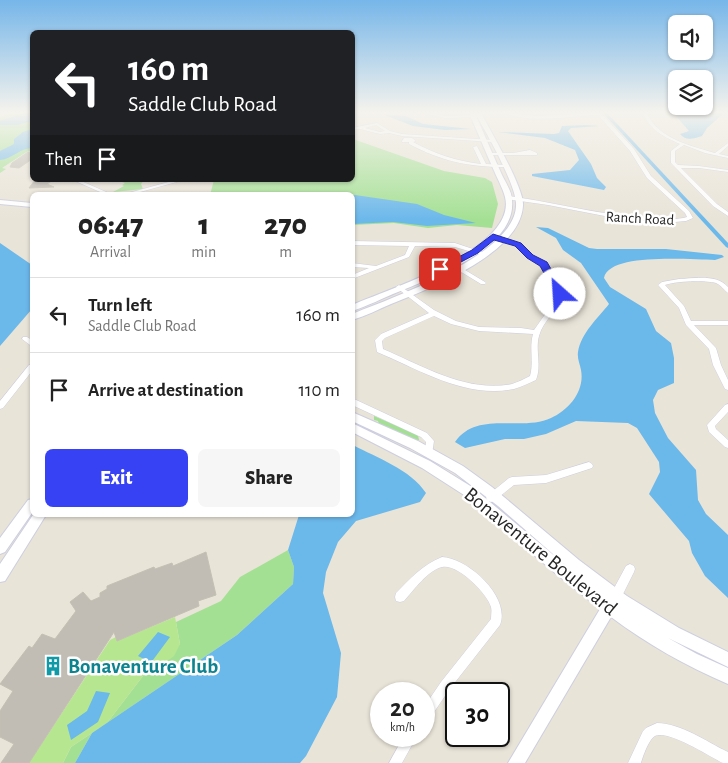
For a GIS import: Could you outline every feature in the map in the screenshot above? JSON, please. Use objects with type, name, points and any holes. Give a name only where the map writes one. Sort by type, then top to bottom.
[{"type":"street","points":[[423,149],[442,158],[484,166],[504,166]]},
{"type":"street","points":[[476,149],[484,166]]},
{"type":"street","points":[[355,315],[477,250],[493,237],[504,224],[509,209],[509,198],[488,149]]},
{"type":"street","points":[[355,307],[460,269],[486,255],[503,240],[518,216],[519,199],[496,149]]},
{"type":"street","name":"Ranch Road","points":[[509,198],[554,204],[617,219],[643,221],[690,218],[687,212],[649,177],[631,149]]},
{"type":"street","points":[[676,149],[672,154],[677,166],[715,205],[728,214]]},
{"type":"street","points":[[696,149],[728,157]]},
{"type":"street","points":[[716,154],[722,149]]},
{"type":"street","points":[[490,154],[513,154]]},
{"type":"street","points":[[677,166],[700,167],[728,172]]},
{"type":"street","points":[[80,182],[104,192]]},
{"type":"street","points":[[135,192],[174,182]]},
{"type":"street","points":[[0,200],[30,200]]},
{"type":"street","points":[[0,200],[30,205]]},
{"type":"street","points":[[432,314],[383,336],[377,344],[380,350],[469,386],[486,388],[509,387],[533,378],[536,370],[534,350],[536,332],[560,294],[544,264],[530,256],[518,244],[493,237]]},
{"type":"street","points":[[355,244],[455,246],[477,250],[486,255]]},
{"type":"street","points":[[355,276],[407,256],[412,246]]},
{"type":"street","points":[[355,265],[377,267]]},
{"type":"street","points":[[460,269],[483,283]]},
{"type":"street","points":[[728,291],[719,282],[708,280],[668,281],[661,285],[682,306],[688,324],[712,348],[717,365],[725,374],[728,387]]},
{"type":"street","points":[[402,290],[432,314],[449,322],[477,329],[521,328],[536,332]]},
{"type":"street","points":[[688,324],[728,323]]},
{"type":"street","points":[[25,339],[30,342]]},
{"type":"street","points":[[0,406],[30,369]]},
{"type":"street","points":[[355,402],[424,435],[430,441],[428,452]]},
{"type":"street","points":[[728,407],[711,425],[712,430],[728,445]]},
{"type":"street","name":"Bonaventure Boulevard","points":[[355,417],[428,452],[471,478],[489,500],[612,602],[687,657],[728,676]]},
{"type":"street","name":"Bonaventure Boulevard","points":[[355,428],[430,465],[468,490],[489,500]]},
{"type":"street","points":[[489,500],[512,481],[546,479],[588,466]]},
{"type":"street","points":[[0,548],[30,507]]},
{"type":"street","points":[[0,576],[39,517]]},
{"type":"street","points":[[400,597],[431,568],[443,562],[453,562],[463,567],[493,599],[497,608],[496,621],[435,701]]},
{"type":"street","name":"Bonaventure Boulevard","points":[[612,602],[630,569]]},
{"type":"street","points":[[516,763],[612,602]]},
{"type":"street","name":"Bonaventure Boulevard","points":[[612,602],[728,660]]},
{"type":"street","points":[[634,763],[650,732],[659,728],[673,730],[722,759]]},
{"type":"street","points":[[396,763],[405,747]]},
{"type":"green space","points":[[0,149],[30,149],[30,151],[2,168],[6,169],[0,173]]},
{"type":"green space","points":[[355,149],[380,149],[444,171],[485,178],[492,182],[498,204],[492,228],[457,225],[428,228],[394,223],[355,225],[355,192],[211,192],[213,182],[355,182]]},
{"type":"green space","points":[[122,182],[142,182],[141,184],[143,189],[113,192],[124,186],[122,185],[125,183]]},
{"type":"green space","points":[[374,416],[418,435],[419,440],[413,440],[379,425],[378,421],[374,420]]},
{"type":"green space","points":[[288,550],[294,567],[293,584],[237,635],[107,723],[146,672],[157,668],[180,644],[176,622],[221,601],[240,577]]},
{"type":"green space","points":[[175,617],[180,644],[174,656],[157,668],[146,672],[107,723],[71,747],[63,763],[29,763],[110,640],[116,637],[117,641]]},
{"type":"green space","points":[[92,733],[75,763],[63,763],[71,747]]},
{"type":"water","points":[[5,149],[27,149],[0,160],[0,151]]},
{"type":"water","points":[[572,149],[580,149],[591,164],[597,178],[606,187],[604,190],[532,176],[532,174],[570,170],[579,160],[575,150]]},
{"type":"water","points":[[355,195],[417,204],[444,215],[476,223],[427,226],[393,222],[355,224]]},
{"type":"water","points":[[536,227],[548,228],[589,248],[666,249],[722,255],[724,257],[715,260],[653,259],[635,261],[620,264],[609,270],[604,278],[610,287],[646,309],[656,331],[671,343],[674,358],[674,383],[658,390],[653,400],[655,413],[668,438],[696,470],[698,500],[706,514],[728,535],[728,598],[705,576],[692,553],[689,541],[649,494],[660,472],[659,462],[637,428],[628,423],[576,421],[546,434],[524,439],[505,439],[465,448],[455,442],[464,432],[475,427],[487,424],[539,422],[558,415],[574,399],[581,385],[582,378],[578,357],[580,345],[590,326],[609,304],[581,263],[563,250],[556,238]]},
{"type":"water","points":[[0,243],[30,264],[30,311],[0,346]]},
{"type":"water","points":[[355,446],[402,471],[411,477],[426,493],[420,502],[356,521],[338,542],[326,572],[323,593],[341,653],[337,697],[306,756],[300,763],[75,763],[92,733],[237,635],[293,584],[294,567],[288,550],[298,517],[355,517]]},
{"type":"water","points":[[158,632],[170,637],[153,660],[150,662],[138,656]]},
{"type":"water","points":[[96,691],[110,693],[98,722],[71,740],[67,725],[87,711]]},
{"type":"building","points":[[30,152],[30,160],[19,168],[10,167],[12,163]]},
{"type":"building","points":[[34,182],[50,182],[47,184],[54,187],[29,188]]},
{"type":"building","name":"Bonaventure Club","points":[[206,552],[216,595],[198,601],[199,606],[117,641],[114,632],[29,763],[1,763],[14,744],[0,737],[0,711],[13,691],[0,684],[29,646],[32,648],[42,634],[55,639],[76,611],[70,602],[83,592],[91,601],[100,597],[100,593],[107,589],[107,586],[154,567],[155,569],[172,563],[173,566]]},
{"type":"waterway","points":[[638,149],[728,246]]},
{"type":"place","name":"Bonaventure Club","points":[[53,666]]},
{"type":"route","points":[[440,269],[475,252],[493,237],[518,244],[530,256],[544,264],[548,268],[560,294]]}]
